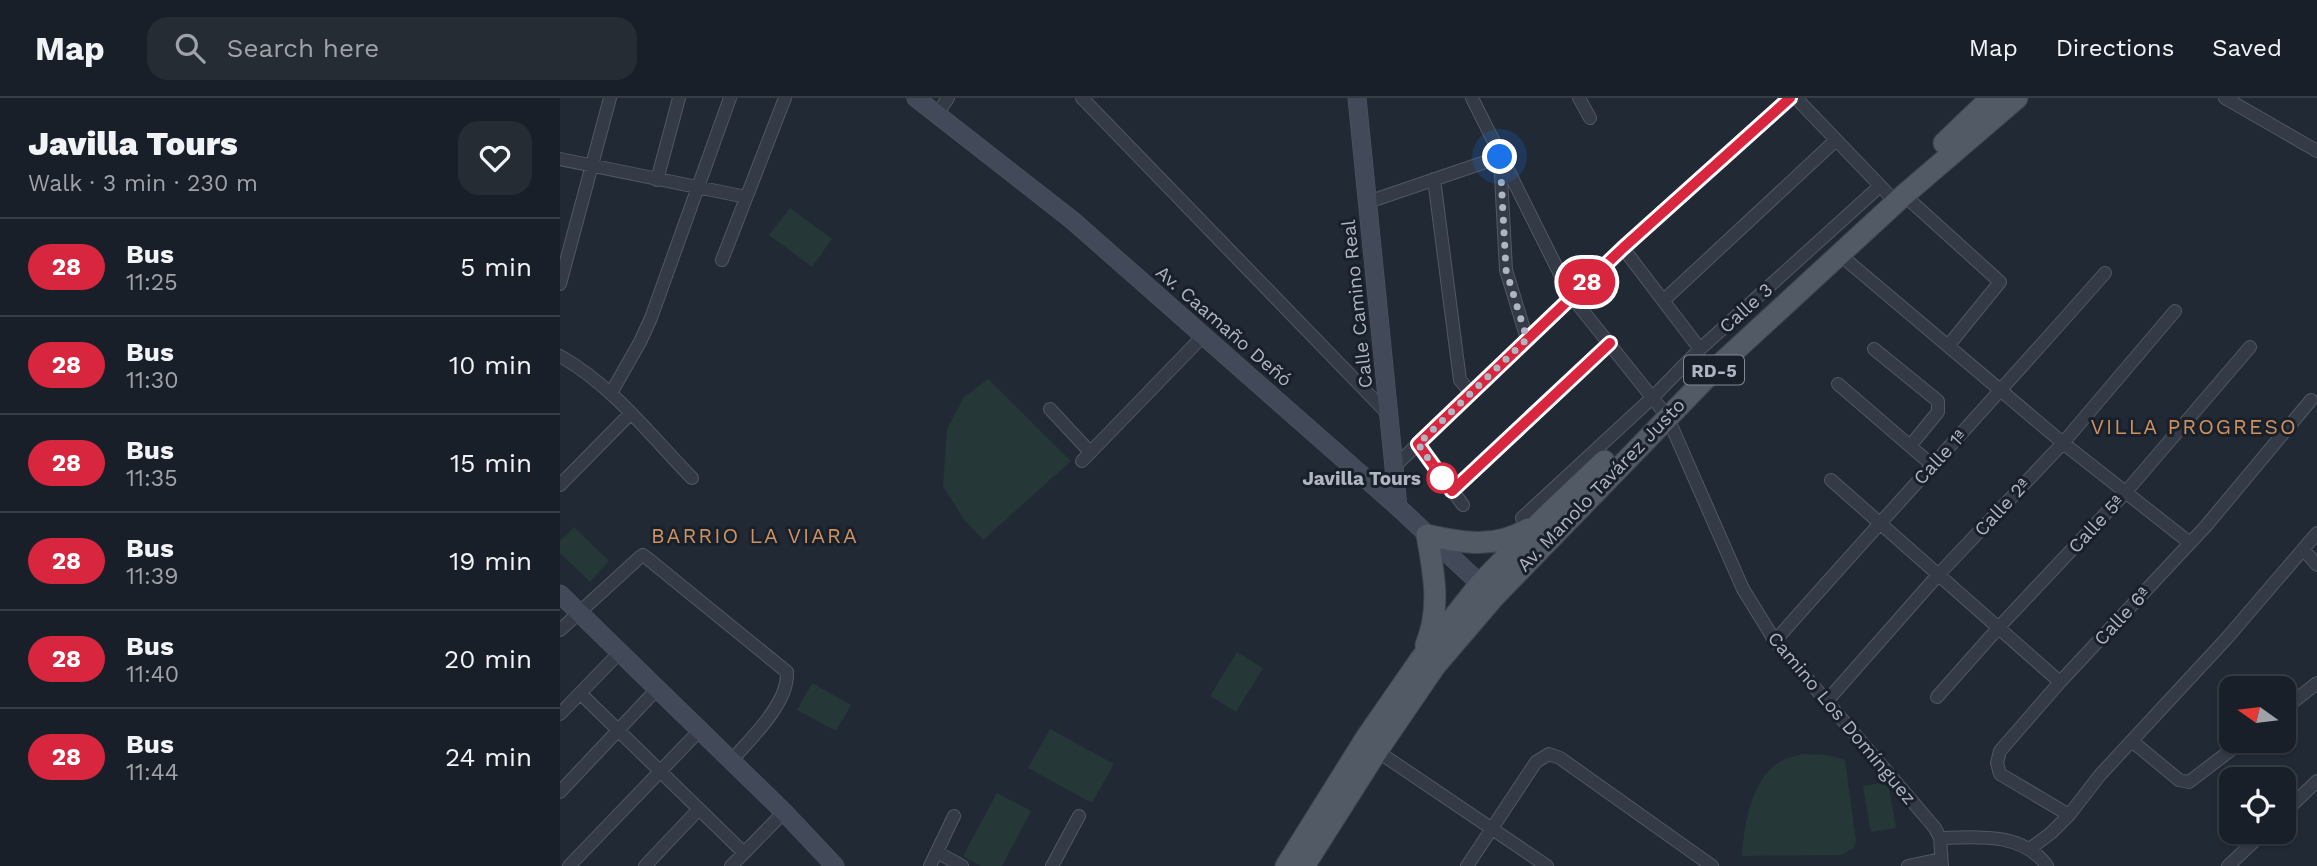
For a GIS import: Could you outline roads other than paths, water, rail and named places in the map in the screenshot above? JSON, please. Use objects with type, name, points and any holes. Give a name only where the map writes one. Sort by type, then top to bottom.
[{"type":"main road","name":"Av. Manolo Tavárez Justo","points":[[1304,866],[1377,751],[1487,590],[1536,552],[1660,407],[1839,254],[1890,192],[1991,98]]},
{"type":"main road","name":"Av. Manolo Tavárez Justo","points":[[1286,866],[1348,763],[1420,660],[1487,590],[1544,518],[1890,192],[2017,98]]},
{"type":"main road","points":[[1420,660],[1433,627],[1436,610],[1436,582],[1427,535],[1485,544],[1510,538],[1544,518]]},
{"type":"main road","points":[[1447,652],[1470,638],[1495,616],[1518,585],[1536,552]]},
{"type":"street","points":[[560,284],[610,98]]},
{"type":"street","points":[[657,180],[679,98]]},
{"type":"street","points":[[611,393],[651,318],[730,98]]},
{"type":"street","points":[[722,260],[785,98]]},
{"type":"street","name":"Av. Caamaño Deñó","points":[[916,98],[1072,220],[1398,507],[1487,590]]},
{"type":"street","points":[[937,114],[948,98]]},
{"type":"street","points":[[1082,98],[1390,415]]},
{"type":"street","name":"Calle Camino Real","points":[[1357,98],[1398,507]]},
{"type":"street","points":[[1580,98],[1590,118]]},
{"type":"street","points":[[1395,466],[1623,248],[1790,98]]},
{"type":"street","points":[[1796,98],[1836,141],[1890,192],[2000,282],[1948,346]]},
{"type":"street","points":[[2225,98],[2317,151]]},
{"type":"street","name":"Camino Los Domínguez","points":[[1474,99],[1500,157],[1572,296],[1660,407],[1743,589],[1775,641],[1935,828],[1940,838]]},
{"type":"street","points":[[1664,300],[1836,141]]},
{"type":"street","points":[[1368,202],[1500,157],[1506,270],[1527,339]]},
{"type":"street","points":[[560,159],[746,197]]},
{"type":"street","points":[[1434,179],[1460,380],[1471,393]]},
{"type":"street","name":"Calle 3","points":[[1522,518],[1660,407],[1700,349],[1890,192]]},
{"type":"street","points":[[1623,248],[1700,349]]},
{"type":"street","points":[[1839,254],[2063,443],[2190,543]]},
{"type":"street","name":"Calle 1ª","points":[[1775,641],[2105,273]]},
{"type":"street","name":"Calle 2ª","points":[[1826,702],[1938,575],[2063,443],[2175,311]]},
{"type":"street","points":[[1050,409],[1086,456],[1203,336]]},
{"type":"street","points":[[1452,491],[1610,343]]},
{"type":"street","name":"Calle 5ª","points":[[1937,697],[2125,493],[2250,347]]},
{"type":"street","points":[[1874,349],[1938,401],[1940,406],[1910,446]]},
{"type":"street","points":[[560,356],[584,370],[611,393],[692,478]]},
{"type":"street","points":[[1838,384],[1932,465]]},
{"type":"street","name":"Calle 6ª","points":[[2069,815],[2000,774],[1997,763],[2000,751],[2060,682],[2190,543],[2311,400]]},
{"type":"street","points":[[560,485],[630,414]]},
{"type":"street","points":[[1418,444],[1463,505]]},
{"type":"street","points":[[1831,480],[2000,626],[2060,682]]},
{"type":"street","points":[[2031,848],[2069,815],[2100,775],[2227,638],[2317,533]]},
{"type":"street","points":[[2303,550],[2317,565]]},
{"type":"street","points":[[560,630],[643,555],[788,672],[788,682],[782,698],[732,760]]},
{"type":"street","points":[[560,594],[785,812],[835,866]]},
{"type":"street","points":[[560,714],[619,653]]},
{"type":"street","points":[[2296,700],[2317,683]]},
{"type":"street","points":[[560,792],[657,689]]},
{"type":"street","points":[[581,694],[744,853]]},
{"type":"street","points":[[569,866],[700,730]]},
{"type":"street","points":[[2133,742],[2175,777],[2189,782],[2227,753]]},
{"type":"street","points":[[1377,751],[1491,831],[1547,866]]},
{"type":"street","points":[[1467,866],[1536,762],[1549,754],[1560,758],[1712,866]]},
{"type":"street","points":[[2296,801],[2317,781]]},
{"type":"street","points":[[645,866],[699,809]]},
{"type":"street","points":[[731,866],[785,812]]},
{"type":"street","points":[[930,866],[954,816]]},
{"type":"street","points":[[1052,866],[1079,816]]},
{"type":"street","points":[[1908,866],[1941,862],[1940,838],[1988,837],[2031,848],[2047,866]]},
{"type":"street","points":[[2228,866],[2251,844]]},
{"type":"street","points":[[937,852],[962,866]]},
{"type":"place","name":"Javilla Tours","points":[[1442,478]]},
{"type":"district","name":"VILLA PROGRESO","points":[[2194,426]]},
{"type":"district","name":"BARRIO LA VIARA","points":[[755,535]]}]
